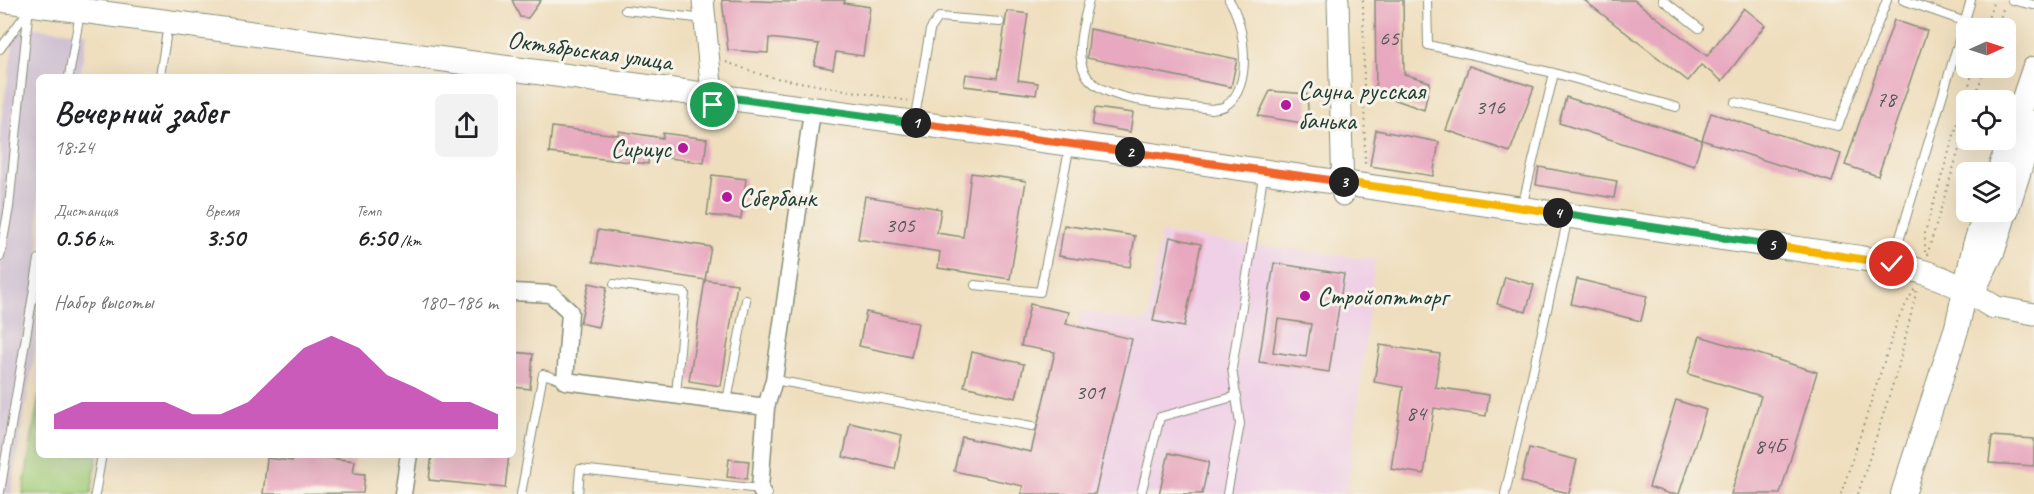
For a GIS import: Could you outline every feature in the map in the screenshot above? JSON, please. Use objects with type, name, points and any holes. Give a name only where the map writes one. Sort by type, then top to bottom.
[{"type":"main road","name":"Октябрьская улица","points":[[4,0],[713,100],[811,119],[1262,183],[1522,208],[1922,269],[1973,296]]},
{"type":"main road","name":"Октябрьская улица","points":[[0,7],[30,5],[79,18],[479,74]]},
{"type":"main road","points":[[2002,162],[2034,69]]},
{"type":"main road","name":"Октябрьская улица","points":[[516,79],[914,122],[1566,226],[1922,270],[1973,296]]},
{"type":"main road","points":[[2016,178],[2034,123]]},
{"type":"main road","points":[[1973,296],[1984,222]]},
{"type":"main road","points":[[1903,494],[1956,327],[1973,296],[1993,250],[2002,222]]},
{"type":"street","points":[[1338,0],[1343,189]]},
{"type":"street","points":[[704,10],[713,100]]},
{"type":"street","points":[[761,491],[766,407],[774,380],[811,119]]},
{"type":"street","points":[[516,292],[551,294],[570,312],[566,381],[766,407]]},
{"type":"street","points":[[1973,296],[2034,314]]},
{"type":"street","points":[[403,494],[408,458]]},
{"type":"lane","points":[[1089,0],[1083,25],[1081,56],[1084,73],[1094,85],[1115,96],[1211,109],[1225,107],[1235,96],[1244,75],[1242,44],[1233,6],[1229,0]]},
{"type":"lane","points":[[1427,0],[1428,45],[1554,72],[1676,107]]},
{"type":"lane","points":[[1663,0],[1699,28]]},
{"type":"lane","points":[[1735,102],[1838,126],[1887,0]]},
{"type":"lane","points":[[1904,0],[1956,19]]},
{"type":"lane","points":[[1964,18],[1971,0]]},
{"type":"lane","points":[[2012,0],[2034,5]]},
{"type":"lane","points":[[0,49],[30,5]]},
{"type":"lane","points":[[0,257],[9,207],[30,5]]},
{"type":"lane","points":[[625,10],[704,10]]},
{"type":"lane","points":[[914,122],[930,30],[939,17],[1000,22]]},
{"type":"lane","points":[[69,74],[79,18]]},
{"type":"lane","points":[[160,74],[167,31]]},
{"type":"lane","points":[[1892,264],[1956,45]]},
{"type":"lane","points":[[1522,208],[1554,72]]},
{"type":"lane","points":[[975,285],[1040,292],[1068,155]]},
{"type":"lane","points":[[1227,494],[1240,423],[1232,368],[1262,183]]},
{"type":"lane","points":[[1505,494],[1566,226]]},
{"type":"lane","points":[[0,492],[36,277]]},
{"type":"lane","points":[[614,284],[685,293],[676,395]]},
{"type":"lane","points":[[727,401],[746,300]]},
{"type":"lane","points":[[521,494],[543,374],[566,381]]},
{"type":"lane","points":[[774,380],[1032,426]]},
{"type":"lane","points":[[1141,494],[1160,417],[1237,396]]},
{"type":"lane","points":[[95,494],[101,458]]},
{"type":"lane","points":[[578,494],[580,469],[761,491]]},
{"type":"path","points":[[1363,0],[1365,170]]},
{"type":"path","points":[[1988,18],[1994,0]]},
{"type":"path","points":[[2000,18],[2006,0]]},
{"type":"path","points":[[1841,494],[1898,319],[1922,270],[1925,232],[1971,78]]},
{"type":"path","points":[[1858,494],[1898,368],[1922,270],[1959,150]]},
{"type":"shaded area","points":[[16,26],[87,33],[80,74],[36,74],[36,344],[11,494],[0,494],[0,129]]},
{"type":"shaded area","name":"Стройоптторг","points":[[1161,233],[1375,260],[1347,494],[1030,494],[1081,311],[1147,322]]},
{"type":"green space","points":[[36,414],[36,458],[97,458],[91,494],[23,494]]},
{"type":"building","points":[[512,0],[541,0],[528,18],[520,17]]},
{"type":"building","points":[[722,0],[796,2],[796,0],[845,0],[844,3],[870,7],[863,56],[836,52],[833,69],[814,65],[819,44],[769,38],[768,53],[728,50]]},
{"type":"building","points":[[1375,0],[1403,0],[1404,74],[1430,82],[1424,110],[1376,93]]},
{"type":"building","points":[[1584,0],[1634,0],[1707,56],[1744,8],[1765,25],[1722,81],[1701,65],[1688,81]]},
{"type":"building","points":[[1007,11],[1028,14],[1018,80],[1038,83],[1036,95],[964,86],[966,74],[997,78]]},
{"type":"building","points":[[1894,20],[1927,31],[1878,176],[1845,165]]},
{"type":"building","points":[[1090,29],[1237,59],[1231,87],[1087,58]]},
{"type":"building","points":[[1469,66],[1534,87],[1510,152],[1446,130]]},
{"type":"building","name":"Сауна русская банька","points":[[1270,91],[1307,94],[1309,124],[1258,116]]},
{"type":"building","points":[[1566,97],[1702,140],[1694,166],[1559,123]]},
{"type":"building","points":[[1095,108],[1133,113],[1130,132],[1092,125]]},
{"type":"building","points":[[1711,113],[1841,154],[1832,182],[1702,140]]},
{"type":"building","points":[[552,127],[618,135],[619,131],[663,138],[663,133],[707,139],[704,163],[649,155],[648,164],[549,153]]},
{"type":"building","points":[[1376,130],[1439,142],[1433,176],[1370,166]]},
{"type":"building","points":[[1539,167],[1617,181],[1614,198],[1536,185]]},
{"type":"building","points":[[971,173],[1026,181],[1010,279],[938,268],[940,252],[858,239],[865,196],[941,209],[937,233],[963,237]]},
{"type":"building","name":"Сбербанк","points":[[712,175],[746,179],[741,219],[707,215]]},
{"type":"building","points":[[1064,225],[1135,236],[1130,267],[1059,256]]},
{"type":"building","points":[[598,230],[711,247],[705,280],[593,262]]},
{"type":"building","points":[[1170,237],[1201,244],[1184,327],[1153,321]]},
{"type":"building","name":"Стройоптторг","points":[[1274,263],[1344,274],[1329,372],[1259,362]],"holes":[[[1278,319],[1311,324],[1306,357],[1273,352]]]},
{"type":"building","points":[[1505,277],[1534,285],[1526,312],[1497,304]]},
{"type":"building","points":[[1577,279],[1647,296],[1641,321],[1571,304]]},
{"type":"building","points":[[705,280],[737,284],[721,386],[689,381]]},
{"type":"building","points":[[589,283],[607,287],[598,327],[580,323]]},
{"type":"building","points":[[1030,304],[1069,312],[1066,324],[1132,339],[1095,494],[1021,494],[1023,486],[954,471],[962,437],[1031,452],[1055,352],[1021,346]]},
{"type":"building","points":[[866,312],[918,323],[911,357],[859,346]]},
{"type":"building","points":[[1700,336],[1817,372],[1780,494],[1731,494],[1761,396],[1688,374]]},
{"type":"building","points":[[1380,345],[1440,354],[1435,387],[1489,395],[1486,416],[1434,408],[1424,474],[1391,469],[1403,387],[1374,382]]},
{"type":"building","points":[[516,352],[533,354],[530,389],[516,387]]},
{"type":"building","points":[[972,352],[1024,364],[1016,398],[964,386]]},
{"type":"building","points":[[1676,400],[1706,410],[1679,494],[1670,494],[1649,487]]},
{"type":"building","points":[[850,423],[902,435],[895,469],[843,457]]},
{"type":"building","points":[[1992,436],[2034,439],[2034,466],[1989,463]]},
{"type":"building","points":[[1529,448],[1577,460],[1569,493],[1521,482]]},
{"type":"building","points":[[1169,453],[1209,462],[1202,494],[1159,494]]},
{"type":"building","points":[[267,458],[292,461],[292,458],[328,458],[355,461],[353,473],[365,474],[363,493],[263,494]]},
{"type":"building","points":[[432,458],[509,458],[505,488],[429,480]]},
{"type":"building","points":[[729,459],[749,461],[747,479],[727,477]]},
{"type":"place","name":"Сауна русская банька","points":[[1286,105]]},
{"type":"place","name":"Сириус","points":[[683,148]]},
{"type":"place","name":"Сбербанк","points":[[727,197]]},
{"type":"place","name":"Стройоптторг","points":[[1305,296]]},
{"type":"route","points":[[713,105],[712,95],[794,105],[1468,200],[1892,264]]}]
